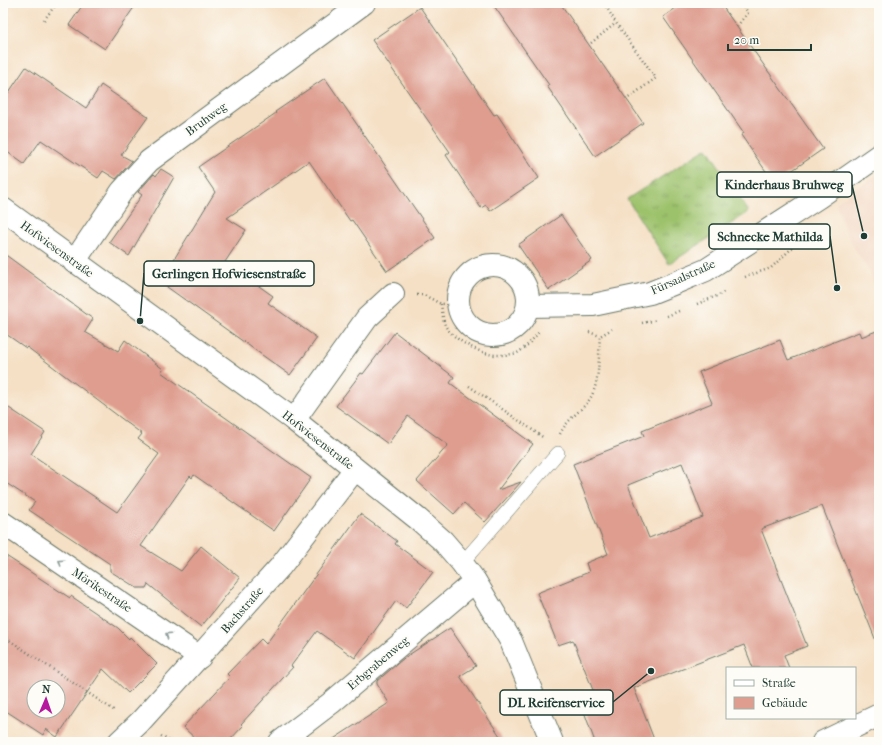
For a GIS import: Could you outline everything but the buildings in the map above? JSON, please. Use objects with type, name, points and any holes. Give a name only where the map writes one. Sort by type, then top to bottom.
[{"type":"street","name":"Bruhweg","points":[[74,262],[122,191],[149,161],[364,3]]},
{"type":"street","name":"Fürsaalstraße","points":[[528,306],[593,305],[650,293],[706,270],[819,197],[879,155]]},
{"type":"street","name":"Hofwiesenstraße","points":[[3,209],[74,262],[294,420],[418,519],[443,541],[475,581],[511,641],[552,742]]},
{"type":"street","points":[[495,265],[514,271],[526,286],[528,306],[522,322],[508,332],[492,335],[475,331],[450,303],[462,283],[476,270],[495,265]]},
{"type":"street","points":[[294,420],[367,318],[393,294]]},
{"type":"street","name":"Bachstraße","points":[[119,742],[137,726],[280,567],[355,469]]},
{"type":"street","name":"Mörikestraße","points":[[3,522],[200,657]]},
{"type":"street","name":"Erbgrabenweg","points":[[280,742],[331,703],[475,581]]},
{"type":"street","points":[[823,742],[879,715]]},
{"type":"lane","points":[[462,564],[558,451]]},
{"type":"path","points":[[44,20],[57,3]]},
{"type":"path","points":[[604,3],[616,24],[656,78],[628,100]]},
{"type":"path","points":[[737,26],[748,13],[742,3]]},
{"type":"path","points":[[591,43],[616,24]]},
{"type":"path","points":[[739,279],[771,268],[796,244]]},
{"type":"path","points":[[693,305],[719,295],[729,287]]},
{"type":"path","points":[[393,294],[424,296],[450,303],[446,326],[454,336],[467,346],[489,354],[506,354],[517,352],[531,341],[541,329]]},
{"type":"path","points":[[666,316],[680,311]]},
{"type":"path","points":[[638,323],[652,322],[659,319]]},
{"type":"path","points":[[588,332],[600,336],[618,325]]},
{"type":"path","points":[[558,451],[559,438],[564,426],[588,401],[597,383],[600,336]]},
{"type":"path","points":[[469,386],[558,451]]},
{"type":"path","points":[[3,636],[137,726]]},
{"type":"shaded area","points":[[879,173],[879,299],[871,274],[853,246],[836,203]]},
{"type":"green space","points":[[707,148],[749,212],[669,264],[627,199]]},
{"type":"place","name":"Kinderhaus Bruhweg","points":[[864,236]]},
{"type":"place","name":"Schnecke Mathilda","points":[[837,288]]},
{"type":"place","name":"Gerlingen Hofwiesenstraße","points":[[140,321]]},
{"type":"place","name":"DL Reifenservice","points":[[651,671]]}]
